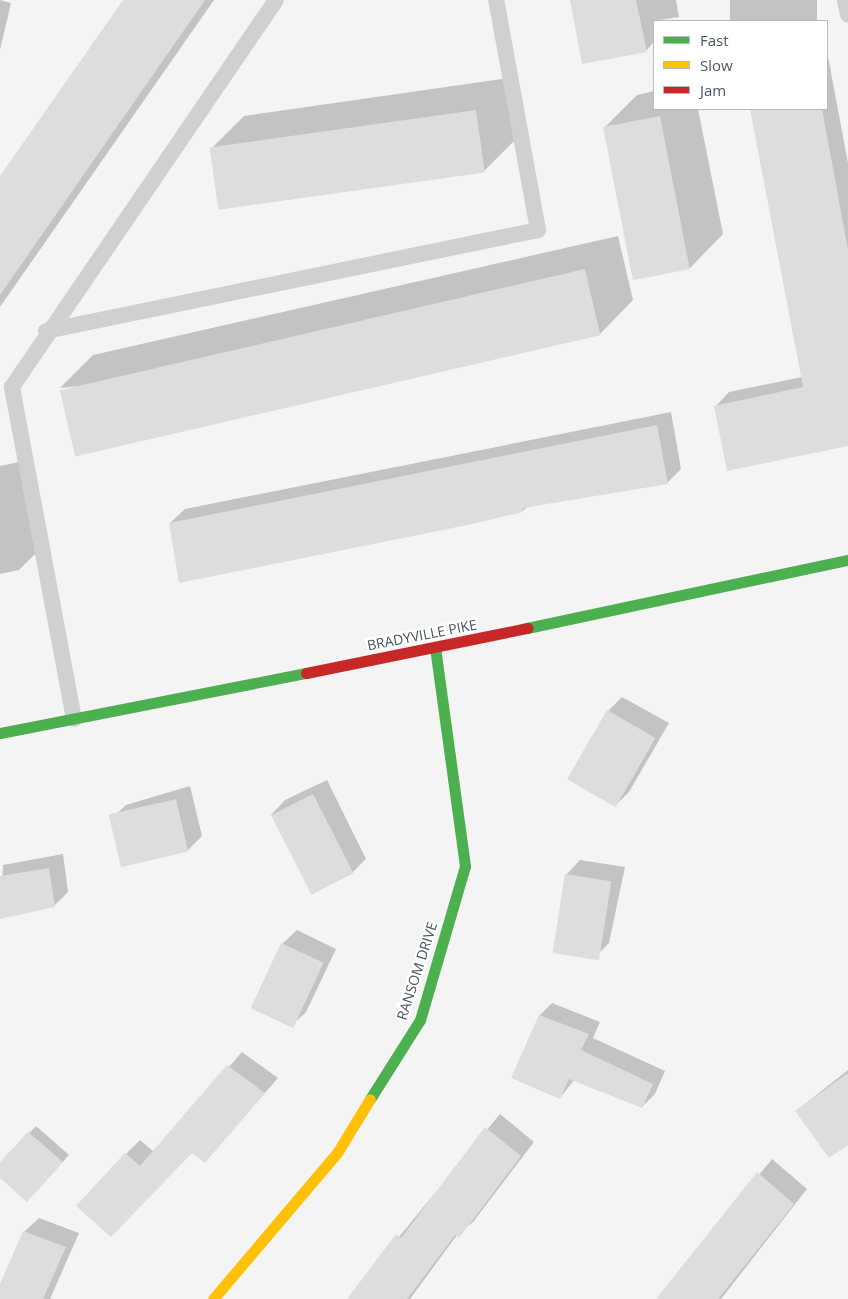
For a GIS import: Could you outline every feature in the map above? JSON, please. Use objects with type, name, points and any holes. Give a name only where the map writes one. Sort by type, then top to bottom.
[{"type":"main road","name":"BRADYVILLE PIKE","points":[[0,733],[435,648],[848,560]]},
{"type":"main road","name":"RANSOM DRIVE","points":[[213,1299],[337,1153],[420,1020],[464,866],[435,648]]},
{"type":"lane","points":[[74,719],[12,387],[46,331],[276,0]]},
{"type":"lane","points":[[46,331],[538,230],[496,0]]},
{"type":"lane","points":[[845,0],[848,15]]},
{"type":"building","points":[[123,0],[205,0],[0,295],[0,176]]},
{"type":"building","points":[[570,0],[636,0],[647,52],[582,64]]},
{"type":"building","points":[[476,110],[485,172],[218,210],[210,147]]},
{"type":"building","points":[[750,110],[822,110],[848,250],[848,446],[727,471],[714,406],[803,387]]},
{"type":"building","points":[[660,116],[690,269],[633,280],[603,127]]},
{"type":"building","points":[[585,269],[600,335],[75,457],[60,390]]},
{"type":"building","points":[[657,425],[668,484],[523,508],[523,512],[472,524],[179,583],[169,523]]},
{"type":"building","points":[[607,710],[655,738],[615,807],[567,779]]},
{"type":"building","points":[[313,794],[353,873],[312,895],[271,815]]},
{"type":"building","points":[[176,799],[188,852],[121,867],[109,815]]},
{"type":"building","points":[[49,868],[55,907],[0,919],[0,876]]},
{"type":"building","points":[[565,874],[611,881],[599,960],[552,953]]},
{"type":"building","points":[[281,943],[324,963],[293,1028],[251,1008]]},
{"type":"building","points":[[539,1015],[589,1034],[581,1050],[653,1084],[642,1108],[569,1079],[560,1099],[511,1078]]},
{"type":"building","points":[[227,1065],[265,1093],[205,1163],[192,1153],[111,1237],[76,1206],[125,1153],[140,1166]]},
{"type":"building","points":[[848,1073],[848,1145],[829,1158],[795,1111]]},
{"type":"building","points":[[485,1127],[521,1156],[459,1238],[455,1235],[407,1299],[347,1299],[396,1234],[401,1238]]},
{"type":"building","points":[[28,1132],[63,1162],[27,1202],[0,1178],[0,1162]]},
{"type":"building","points":[[757,1172],[794,1204],[718,1299],[656,1299]]},
{"type":"building","points":[[23,1231],[66,1247],[43,1299],[0,1299],[0,1284]]},
{"type":"traffic: fast","points":[[527,628],[848,560]]},
{"type":"traffic: fast","points":[[370,1099],[420,1020],[465,866],[435,648]]},
{"type":"traffic: fast","points":[[0,733],[306,673]]},
{"type":"traffic: slow","points":[[213,1299],[337,1153],[370,1099]]},
{"type":"traffic: jam","points":[[306,673],[527,628]]}]
